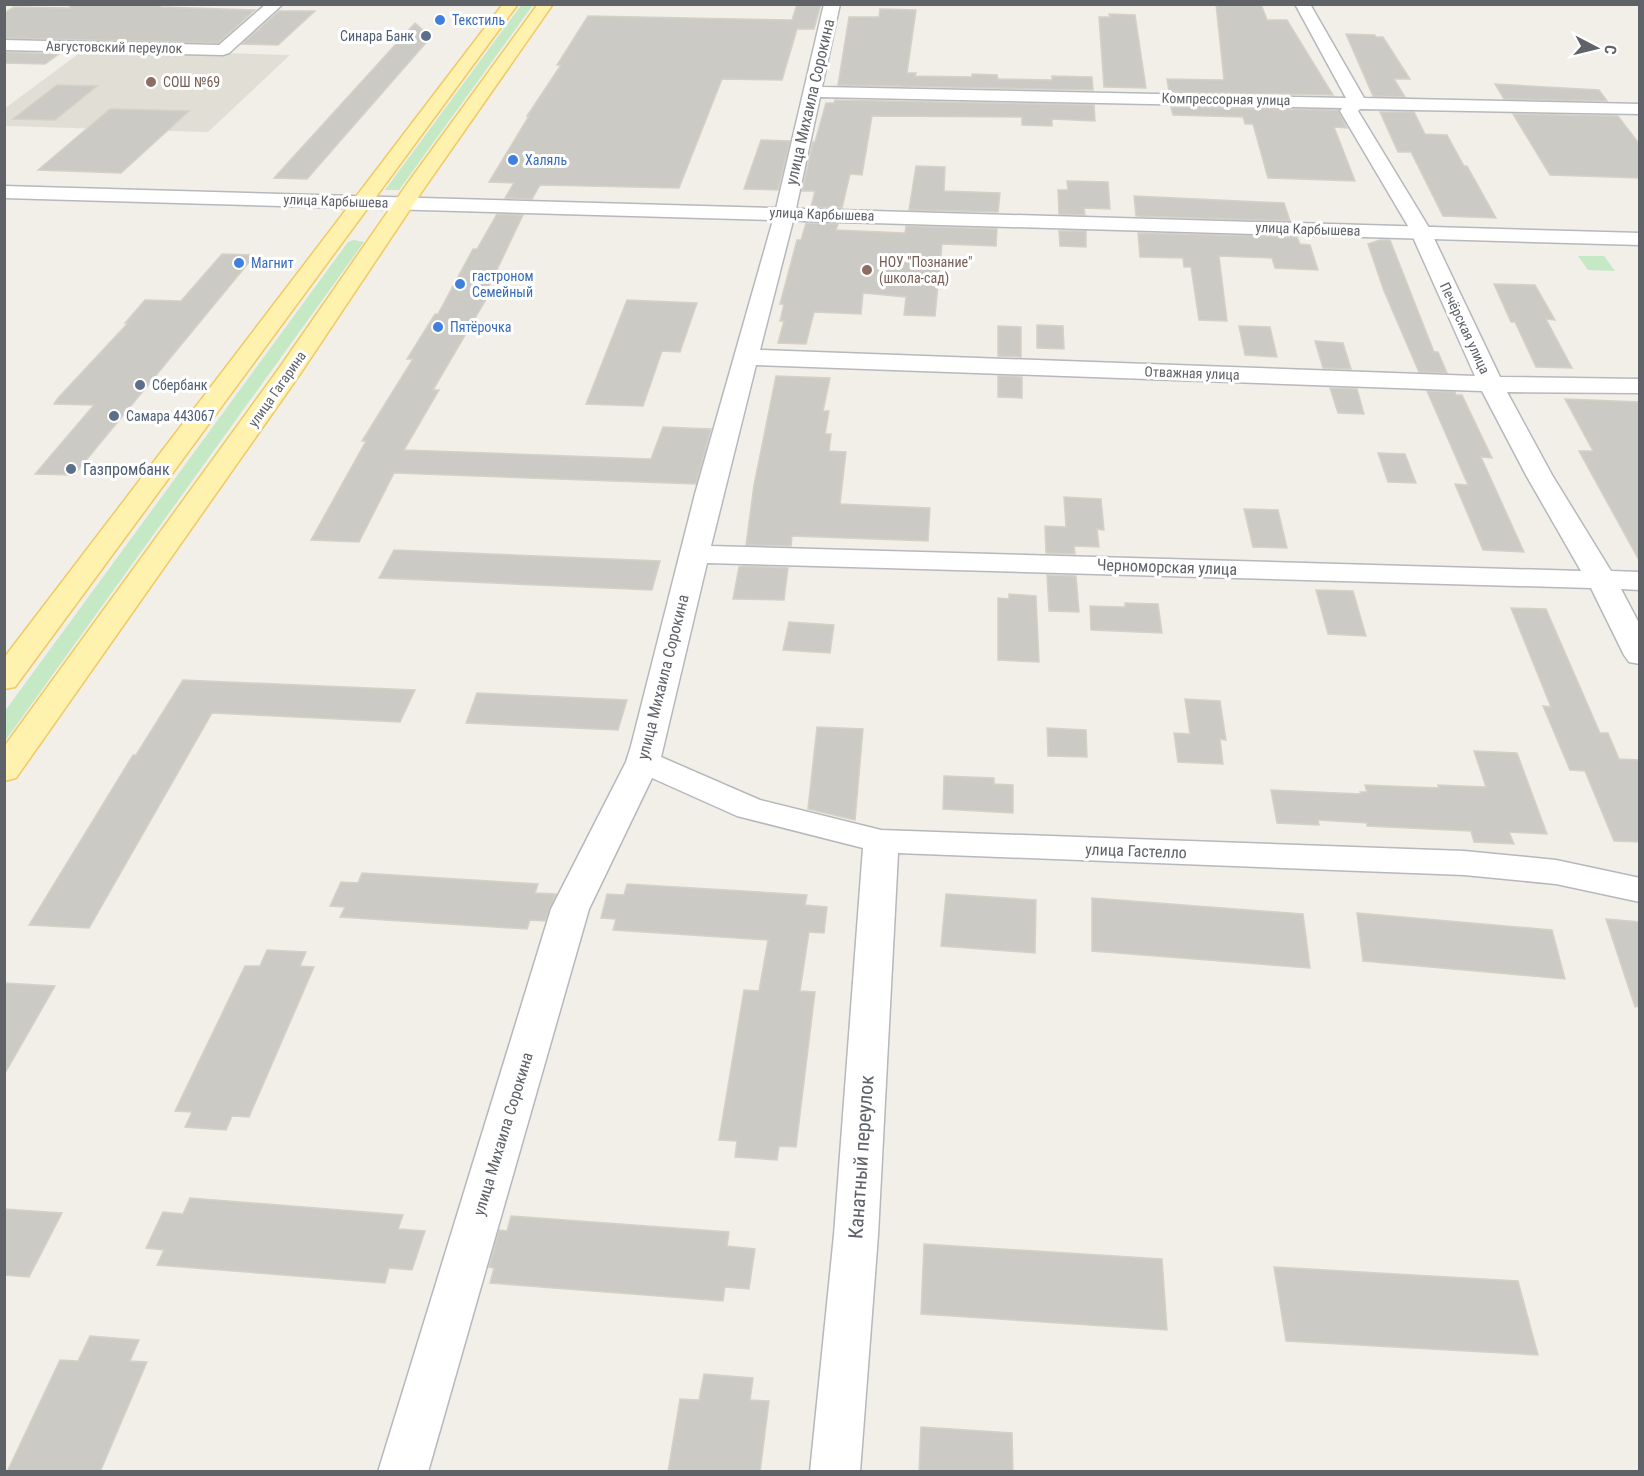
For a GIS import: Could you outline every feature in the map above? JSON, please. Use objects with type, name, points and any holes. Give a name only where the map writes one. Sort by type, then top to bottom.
[{"type":"main road","points":[[4,680],[511,4]]},
{"type":"main road","name":"улица Гагарина","points":[[4,771],[289,372],[404,203],[546,4]]},
{"type":"main road","points":[[339,235],[382,236]]},
{"type":"street","name":"Августовский переулок","points":[[4,45],[224,50],[276,4]]},
{"type":"street","name":"улица Михаила Сорокина","points":[[403,1472],[570,909],[643,762],[694,554],[785,213],[832,4]]},
{"type":"street","name":"Печёрская улица","points":[[1302,4],[1357,101],[1349,111],[1418,226],[1491,384],[1539,475],[1601,579],[1640,655]]},
{"type":"street","name":"Компрессорная улица","points":[[812,92],[1357,101],[1640,109]]},
{"type":"street","name":"улица Карбышева","points":[[4,192],[1640,239]]},
{"type":"street","name":"Отважная улица","points":[[745,357],[1491,384],[1640,386]]},
{"type":"street","name":"Черноморская улица","points":[[694,554],[1640,581]]},
{"type":"street","name":"улица Гастелло","points":[[643,762],[749,808],[881,841],[1464,864],[1556,872],[1640,890]]},
{"type":"street","name":"Канатный переулок","points":[[836,1472],[856,1235],[881,841]]},
{"type":"shaded area","name":"СОШ №69","points":[[85,49],[290,55],[208,132],[5,126],[4,109]]},
{"type":"green space","points":[[522,4],[533,5],[399,190],[385,190]]},
{"type":"green space","points":[[354,240],[364,242],[5,741],[5,711],[348,242]]},
{"type":"green space","points":[[1578,256],[1604,256],[1615,271],[1588,270]]},
{"type":"building","points":[[70,4],[163,4],[160,7],[255,10],[218,43],[4,38],[4,13],[14,7],[70,8]]},
{"type":"building","points":[[797,4],[821,4],[814,29],[797,29],[782,80],[722,79],[679,188],[540,185],[532,199],[505,198],[514,183],[489,182],[529,116],[527,116],[561,65],[557,65],[588,16],[792,20]]},
{"type":"building","points":[[1216,4],[1261,4],[1267,20],[1287,20],[1333,95],[1169,92],[1167,79],[1224,80]]},
{"type":"building","points":[[880,9],[916,10],[907,73],[916,73],[915,76],[997,75],[998,79],[1052,80],[1052,76],[1092,77],[1093,90],[838,85],[849,17],[879,17]]},
{"type":"building","points":[[279,11],[315,11],[278,45],[242,44]]},
{"type":"building","points":[[1109,14],[1135,15],[1146,88],[1104,87],[1099,17],[1110,17]]},
{"type":"building","points":[[415,23],[431,37],[307,179],[274,178]]},
{"type":"building","points":[[1346,34],[1383,37],[1410,79],[1394,79],[1405,97],[1373,96]]},
{"type":"building","points":[[4,52],[59,54],[45,64],[4,63]]},
{"type":"building","points":[[1495,84],[1599,90],[1607,101],[1504,99]]},
{"type":"building","points":[[57,85],[97,86],[55,120],[13,119]]},
{"type":"building","points":[[835,100],[1094,105],[1095,121],[1052,119],[1052,126],[1022,125],[1022,117],[872,116],[862,175],[850,174],[842,208],[811,207],[815,191],[802,191],[813,142],[815,142],[826,103],[834,103]]},
{"type":"building","points":[[1171,107],[1338,110],[1347,128],[1334,127],[1355,181],[1268,178],[1253,124],[1245,124],[1243,117],[1173,115]]},
{"type":"building","points":[[110,109],[189,111],[121,173],[38,170]]},
{"type":"building","points":[[1380,112],[1414,112],[1425,134],[1447,135],[1496,218],[1443,216],[1411,152],[1398,152]]},
{"type":"building","points":[[1513,114],[1618,116],[1640,145],[1640,178],[1550,175]]},
{"type":"building","points":[[761,140],[790,141],[778,190],[744,189]]},
{"type":"building","points":[[916,166],[945,167],[944,191],[1000,193],[998,212],[909,210]]},
{"type":"building","points":[[1067,181],[1108,182],[1110,209],[1084,208],[1085,215],[1059,214],[1058,190],[1068,190]]},
{"type":"building","points":[[1134,196],[1284,203],[1290,221],[1136,216]]},
{"type":"building","points":[[497,214],[523,215],[485,295],[488,296],[433,390],[439,390],[404,450],[651,459],[663,427],[711,429],[696,484],[394,473],[359,542],[311,540],[366,441],[362,441],[413,359],[407,359],[435,314],[438,314],[473,249],[477,249]]},
{"type":"building","points":[[806,223],[838,224],[836,230],[905,233],[906,226],[997,229],[996,246],[942,244],[935,316],[904,315],[906,297],[863,293],[861,314],[814,312],[806,344],[778,343],[784,321],[780,321],[784,304],[780,304],[797,240],[801,240]]},
{"type":"building","points":[[1059,231],[1086,231],[1086,247],[1060,246]]},
{"type":"building","points":[[1138,233],[1297,237],[1300,244],[1310,245],[1318,270],[1275,268],[1272,258],[1219,256],[1227,321],[1199,320],[1191,267],[1184,267],[1183,258],[1140,257]]},
{"type":"building","points":[[1390,240],[1434,352],[1438,352],[1447,373],[1419,372],[1384,291],[1368,244]]},
{"type":"building","points":[[222,254],[255,255],[74,475],[35,474],[94,405],[54,404],[58,398],[128,323],[125,323],[145,300],[181,301]]},
{"type":"building","points":[[1494,284],[1535,285],[1555,320],[1546,319],[1572,368],[1536,367],[1515,322],[1511,322]]},
{"type":"building","points":[[627,300],[697,303],[680,352],[662,351],[643,406],[586,404]]},
{"type":"building","points":[[1037,325],[1063,326],[1064,349],[1037,348]]},
{"type":"building","points":[[998,326],[1021,327],[1021,357],[998,356]]},
{"type":"building","points":[[1239,326],[1270,327],[1277,357],[1245,355]]},
{"type":"building","points":[[1315,341],[1343,343],[1351,369],[1323,368]]},
{"type":"building","points":[[776,376],[830,378],[823,411],[829,411],[825,434],[831,434],[829,451],[846,452],[840,504],[930,508],[928,541],[792,536],[791,546],[746,545],[754,485]]},
{"type":"building","points":[[998,376],[1022,377],[1022,398],[998,397]]},
{"type":"building","points":[[1330,388],[1357,389],[1364,414],[1338,413]]},
{"type":"building","points":[[1427,391],[1455,392],[1456,395],[1462,395],[1492,458],[1481,457],[1524,552],[1483,550],[1455,484],[1468,485]]},
{"type":"building","points":[[1565,399],[1640,402],[1640,562],[1579,451],[1593,451]]},
{"type":"building","points":[[1378,453],[1405,454],[1416,483],[1388,482]]},
{"type":"building","points":[[1064,497],[1101,499],[1104,530],[1097,529],[1099,547],[1074,546],[1075,554],[1046,553],[1045,526],[1066,527]]},
{"type":"building","points":[[1244,509],[1278,510],[1287,548],[1253,547]]},
{"type":"building","points":[[394,550],[660,561],[652,590],[379,578]]},
{"type":"building","points":[[739,567],[788,568],[784,600],[733,599]]},
{"type":"building","points":[[1047,575],[1076,576],[1079,612],[1049,611]]},
{"type":"building","points":[[1316,590],[1353,591],[1366,636],[1328,634]]},
{"type":"building","points":[[1009,594],[1036,596],[1039,662],[998,660],[998,598],[1009,599]]},
{"type":"building","points":[[1125,603],[1158,604],[1162,633],[1091,630],[1090,606],[1125,607]]},
{"type":"building","points":[[1511,608],[1546,609],[1600,733],[1608,733],[1619,759],[1640,760],[1640,842],[1614,841],[1585,771],[1570,770],[1543,706],[1551,707]]},
{"type":"building","points":[[789,622],[834,625],[830,653],[783,650]]},
{"type":"building","points":[[183,680],[415,690],[400,722],[212,713],[89,928],[29,925],[133,755],[136,755]]},
{"type":"building","points":[[477,693],[627,700],[618,730],[466,723]]},
{"type":"building","points":[[1185,699],[1220,701],[1226,740],[1220,739],[1223,764],[1178,762],[1174,733],[1190,734]]},
{"type":"building","points":[[817,727],[863,729],[855,820],[808,809]]},
{"type":"building","points":[[1047,728],[1086,730],[1087,757],[1048,756]]},
{"type":"building","points":[[1474,751],[1517,753],[1547,834],[1509,832],[1514,844],[1474,842],[1471,831],[1367,826],[1367,823],[1318,820],[1319,825],[1277,823],[1271,790],[1361,794],[1360,792],[1367,792],[1365,785],[1486,787]]},
{"type":"building","points":[[944,776],[994,778],[994,784],[1013,785],[1013,813],[943,809]]},
{"type":"building","points":[[362,873],[538,884],[535,893],[556,894],[545,921],[530,920],[527,929],[340,917],[345,907],[330,906],[341,882],[358,883]]},
{"type":"building","points":[[627,884],[807,895],[805,905],[827,907],[824,933],[809,932],[800,991],[815,992],[796,1147],[779,1146],[777,1160],[735,1157],[737,1141],[719,1140],[744,990],[759,991],[768,940],[613,930],[616,919],[601,918],[607,894],[624,895]]},
{"type":"building","points":[[946,894],[1036,900],[1035,953],[941,946]]},
{"type":"building","points":[[1092,898],[1303,914],[1310,968],[1092,951]]},
{"type":"building","points":[[1357,913],[1552,930],[1565,979],[1363,961]]},
{"type":"building","points":[[1606,919],[1640,922],[1640,1006],[1635,1007]]},
{"type":"building","points":[[267,950],[306,952],[300,966],[314,967],[249,1117],[232,1116],[226,1130],[185,1127],[192,1112],[175,1111],[245,966],[260,966]]},
{"type":"building","points":[[4,983],[55,986],[4,1075]]},
{"type":"building","points":[[190,1198],[403,1215],[398,1229],[425,1231],[412,1270],[389,1268],[385,1283],[157,1265],[164,1250],[146,1248],[163,1212],[183,1214]]},
{"type":"building","points":[[4,1209],[62,1213],[29,1277],[4,1275]]},
{"type":"building","points":[[511,1216],[729,1232],[727,1246],[755,1249],[749,1289],[725,1287],[723,1301],[490,1283],[494,1268],[489,1267],[499,1230],[507,1231]]},
{"type":"building","points":[[924,1244],[1162,1259],[1167,1330],[921,1314]]},
{"type":"building","points":[[1274,1267],[1518,1281],[1538,1355],[1286,1341]]},
{"type":"building","points":[[90,1336],[139,1340],[130,1361],[147,1362],[100,1472],[7,1472],[60,1360],[78,1361]]},
{"type":"building","points":[[704,1374],[753,1378],[750,1400],[769,1401],[760,1472],[668,1472],[680,1399],[699,1400]]},
{"type":"building","points":[[921,1427],[1012,1433],[1013,1472],[919,1472]]},
{"type":"place","name":"Текстиль","points":[[440,20]]},
{"type":"place","name":"Синара Банк","points":[[426,36]]},
{"type":"place","name":"СОШ №69","points":[[151,82]]},
{"type":"place","name":"Халяль","points":[[513,160]]},
{"type":"place","name":"Магнит","points":[[239,263]]},
{"type":"place","name":"НОУ \"Познание\" (школа-сад)","points":[[867,270]]},
{"type":"place","name":"гастроном Семейный","points":[[460,284]]},
{"type":"place","name":"Пятёрочка","points":[[438,327]]},
{"type":"place","name":"Сбербанк","points":[[140,385]]},
{"type":"place","name":"Самара 443067","points":[[114,416]]},
{"type":"place","name":"Газпромбанк","points":[[71,469]]}]
